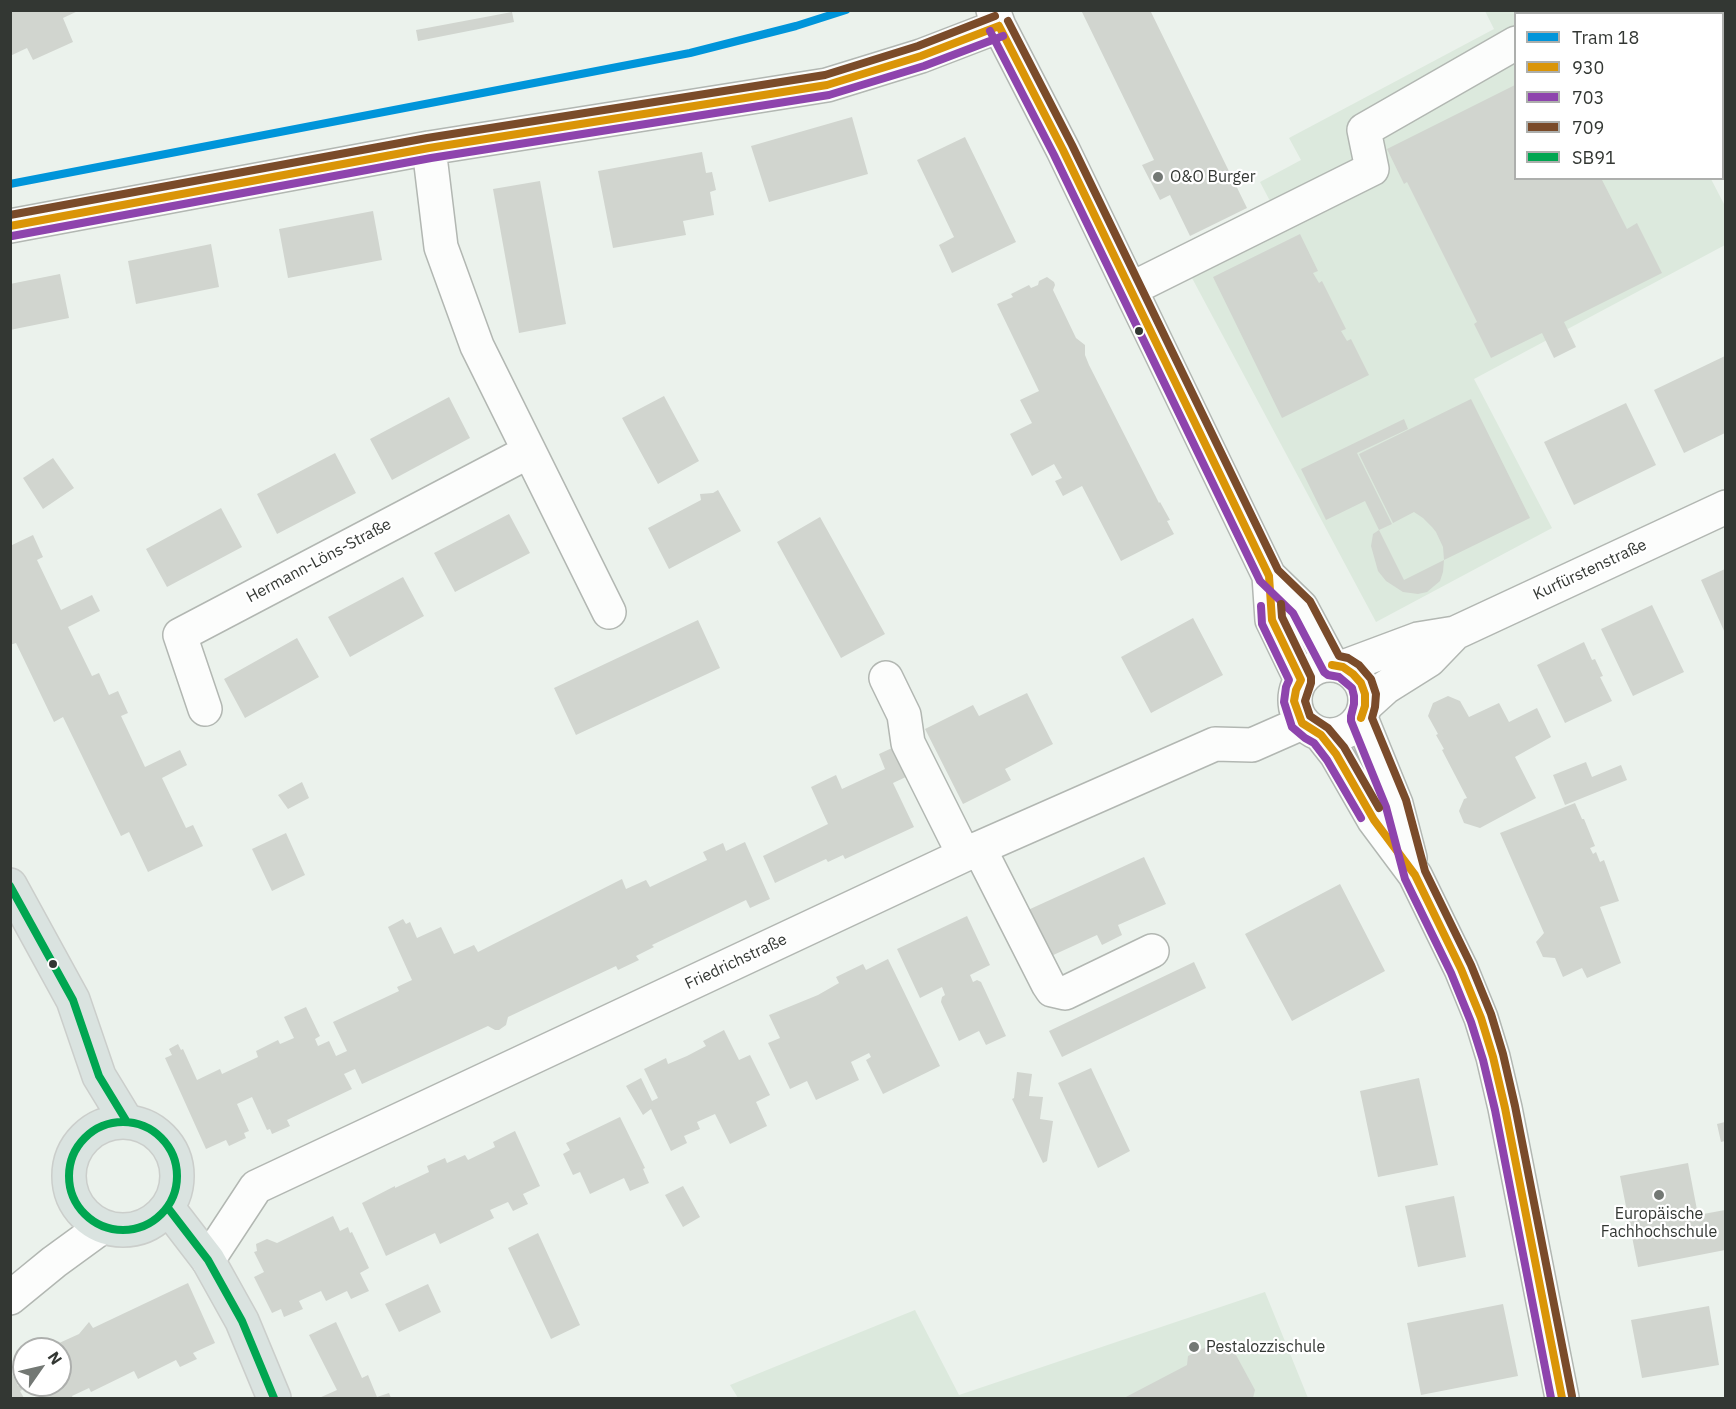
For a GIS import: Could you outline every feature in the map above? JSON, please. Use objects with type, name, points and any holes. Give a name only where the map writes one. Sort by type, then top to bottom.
[{"type":"main road","points":[[10,885],[73,1000],[99,1076],[127,1122]]},
{"type":"main road","points":[[127,1122],[155,1132],[171,1150],[175,1161],[176,1191],[168,1208],[149,1225],[127,1231],[102,1227],[86,1217],[75,1202],[69,1186],[69,1166],[78,1145],[87,1135],[104,1125],[127,1122]]},
{"type":"main road","points":[[168,1208],[208,1260],[242,1321],[274,1398]]},
{"type":"street","points":[[10,226],[429,148],[827,85],[921,56],[996,18],[1063,150],[1269,576],[1301,607],[1338,666]]},
{"type":"street","points":[[1131,289],[1372,169],[1364,130],[1514,44]]},
{"type":"street","points":[[429,148],[441,247],[477,346],[609,612]]},
{"type":"street","name":"Hermann-Löns-Straße","points":[[205,709],[180,635],[528,452]]},
{"type":"street","name":"Kurfürstenstraße","points":[[1338,666],[1418,639],[1455,633],[1725,507]]},
{"type":"street","points":[[1269,576],[1272,620],[1301,680]]},
{"type":"street","name":"Kurfürstenstraße","points":[[1363,712],[1386,687],[1429,660],[1455,633]]},
{"type":"street","points":[[1312,729],[1332,736],[1354,727],[1363,712],[1365,694],[1361,683],[1353,674],[1338,666],[1320,666],[1309,671],[1296,690],[1294,701],[1297,712],[1312,729],[1336,754],[1374,820],[1414,875],[1461,969],[1481,1018],[1505,1108],[1562,1398]]},
{"type":"street","points":[[886,678],[904,715],[908,743],[1052,990],[1065,993],[1152,951]]},
{"type":"street","points":[[1363,712],[1396,804],[1414,875]]},
{"type":"street","name":"Friedrichstraße","points":[[208,1260],[256,1187],[972,851],[1215,744],[1252,745],[1312,729]]},
{"type":"street","points":[[10,1298],[102,1227]]},
{"type":"shaded area","points":[[1485,11],[1662,11],[1514,12],[1514,180],[1712,180],[1725,206],[1725,245],[1474,379],[1552,528],[1376,622],[1177,250],[1270,201],[1260,182],[1301,160],[1289,138],[1494,29]]},
{"type":"shaded area","name":"Pestalozzischule","points":[[1265,1292],[1308,1398],[738,1398],[730,1385],[915,1310],[959,1395]]},
{"type":"building","points":[[10,10],[80,10],[63,18],[73,42],[33,60],[27,48],[10,56]]},
{"type":"building","points":[[1081,10],[1150,10],[1247,208],[1190,236],[1170,195],[1160,200],[1142,165],[1154,160]]},
{"type":"building","points":[[512,12],[514,22],[418,41],[416,30]]},
{"type":"building","points":[[1514,86],[1514,180],[1602,180],[1627,229],[1637,223],[1662,273],[1564,322],[1576,347],[1554,358],[1542,333],[1491,358],[1474,324],[1477,322],[1407,182],[1404,184],[1387,149]]},
{"type":"building","points":[[852,117],[868,174],[769,202],[751,146]]},
{"type":"building","points":[[965,137],[1016,242],[952,273],[939,245],[954,237],[917,160]]},
{"type":"building","points":[[702,152],[706,173],[712,172],[716,190],[710,192],[714,215],[683,221],[686,235],[613,248],[598,171]]},
{"type":"building","points":[[540,181],[566,324],[519,333],[493,189]]},
{"type":"building","points":[[373,211],[382,260],[288,278],[279,229]]},
{"type":"building","points":[[1300,234],[1318,271],[1313,273],[1319,283],[1322,281],[1346,329],[1341,331],[1347,341],[1351,339],[1369,375],[1282,418],[1213,277]]},
{"type":"building","points":[[211,244],[219,287],[136,304],[128,261]]},
{"type":"building","points":[[60,274],[69,318],[10,330],[10,284]]},
{"type":"building","points":[[1047,277],[1054,282],[1053,290],[1076,338],[1085,345],[1085,355],[1089,365],[1159,503],[1170,520],[1167,521],[1174,534],[1121,561],[1082,486],[1063,496],[1055,481],[1062,478],[1054,464],[1032,476],[1010,434],[1032,423],[1020,400],[1039,391],[997,304],[1013,297],[1011,294],[1029,285],[1031,288],[1038,285],[1039,281]]},
{"type":"building","points":[[1725,356],[1725,433],[1684,453],[1654,390]]},
{"type":"building","points":[[664,396],[699,461],[658,484],[622,418]]},
{"type":"building","points":[[449,397],[470,438],[392,480],[370,439]]},
{"type":"building","points":[[1471,399],[1530,518],[1444,560],[1443,547],[1436,532],[1423,518],[1414,512],[1393,523],[1359,454]]},
{"type":"building","points":[[1626,403],[1656,465],[1574,505],[1544,442]]},
{"type":"building","points":[[1404,419],[1408,429],[1357,453],[1392,524],[1379,530],[1365,501],[1326,520],[1301,469]]},
{"type":"building","points":[[335,453],[356,493],[277,534],[257,494]]},
{"type":"building","points":[[53,458],[74,488],[43,509],[23,478]]},
{"type":"building","points":[[718,490],[741,531],[669,569],[648,528],[701,500],[700,494],[713,493]]},
{"type":"building","points":[[221,508],[242,547],[167,587],[146,549]]},
{"type":"building","points":[[509,514],[530,553],[455,592],[434,553]]},
{"type":"building","points":[[820,517],[885,634],[841,658],[777,542]]},
{"type":"building","points":[[1379,530],[1404,580],[1444,560],[1440,581],[1427,592],[1418,594],[1403,592],[1386,581],[1378,571],[1371,546],[1373,534]]},
{"type":"building","points":[[33,535],[43,557],[37,560],[61,610],[92,595],[100,611],[68,627],[92,676],[99,673],[109,695],[118,691],[128,713],[121,716],[145,767],[180,750],[187,765],[162,778],[186,828],[193,825],[203,846],[148,872],[129,832],[121,836],[63,717],[54,722],[16,643],[10,645],[10,546]]},
{"type":"building","points":[[1725,569],[1725,633],[1701,580]]},
{"type":"building","points":[[403,577],[424,616],[350,657],[328,617]]},
{"type":"building","points":[[1652,605],[1684,672],[1633,696],[1601,629]]},
{"type":"building","points":[[1193,618],[1223,675],[1151,713],[1121,657]]},
{"type":"building","points":[[698,620],[720,668],[576,735],[554,688]]},
{"type":"building","points":[[297,638],[319,677],[245,718],[224,679]]},
{"type":"building","points":[[1584,642],[1592,660],[1595,659],[1603,676],[1600,677],[1612,701],[1565,723],[1537,665]]},
{"type":"building","points":[[1027,693],[1053,744],[1005,769],[1011,780],[963,804],[925,729],[973,705],[979,716]]},
{"type":"building","points":[[1448,696],[1460,701],[1469,717],[1499,703],[1509,722],[1537,708],[1551,737],[1515,757],[1536,798],[1480,828],[1464,823],[1459,811],[1464,799],[1467,798],[1442,750],[1444,749],[1436,735],[1438,734],[1428,716],[1433,703]]},
{"type":"building","points":[[892,748],[908,776],[893,783],[914,827],[845,859],[843,855],[828,862],[826,859],[775,883],[763,856],[828,824],[811,787],[836,775],[842,789],[885,769],[879,754]]},
{"type":"building","points":[[1586,762],[1592,777],[1621,765],[1627,780],[1565,805],[1553,775]]},
{"type":"building","points":[[302,782],[309,798],[288,809],[278,795]]},
{"type":"building","points":[[1575,803],[1595,846],[1590,848],[1593,854],[1596,852],[1600,862],[1604,860],[1619,901],[1600,907],[1621,963],[1587,978],[1582,968],[1563,977],[1555,958],[1543,957],[1536,942],[1544,933],[1500,833]]},
{"type":"building","points":[[286,833],[305,875],[272,891],[252,849]]},
{"type":"building","points":[[745,842],[770,899],[750,908],[746,900],[652,945],[654,947],[636,956],[639,960],[618,970],[616,966],[508,1017],[506,1025],[499,1030],[488,1026],[362,1084],[355,1069],[344,1074],[352,1089],[287,1120],[290,1126],[272,1134],[270,1129],[267,1130],[252,1097],[237,1104],[249,1131],[244,1133],[246,1138],[229,1146],[226,1140],[206,1149],[165,1058],[172,1055],[169,1049],[178,1044],[181,1050],[183,1049],[197,1080],[220,1069],[222,1074],[258,1057],[256,1051],[278,1040],[280,1044],[294,1038],[284,1017],[306,1007],[320,1036],[315,1039],[318,1046],[329,1041],[336,1056],[347,1051],[333,1022],[399,991],[397,987],[412,980],[388,927],[403,919],[406,924],[410,922],[417,938],[441,927],[454,954],[474,945],[478,952],[622,879],[626,889],[646,880],[650,887],[707,860],[703,852],[723,843],[726,851]]},
{"type":"building","points":[[1144,857],[1166,904],[1118,925],[1122,935],[1102,945],[1097,935],[1049,957],[1028,910]]},
{"type":"building","points":[[1340,884],[1385,971],[1292,1021],[1245,934]]},
{"type":"building","points":[[967,916],[990,965],[970,975],[973,982],[977,980],[981,982],[1006,1036],[986,1045],[979,1031],[959,1041],[941,1002],[945,995],[942,987],[920,998],[897,949]]},
{"type":"building","points":[[888,959],[940,1066],[883,1094],[866,1060],[871,1057],[869,1053],[851,1062],[859,1080],[816,1100],[807,1081],[790,1089],[768,1043],[780,1038],[769,1015],[818,995],[839,983],[836,977],[863,964],[866,970]]},
{"type":"building","points":[[1194,962],[1206,988],[1062,1057],[1049,1031]]},
{"type":"building","points":[[724,1030],[739,1060],[750,1055],[770,1095],[756,1102],[767,1126],[730,1144],[715,1114],[697,1122],[700,1129],[684,1136],[687,1143],[671,1151],[651,1109],[643,1115],[626,1086],[641,1078],[652,1101],[658,1098],[644,1069],[666,1058],[668,1064],[687,1056],[706,1046],[703,1041]]},
{"type":"building","points":[[1091,1068],[1130,1151],[1098,1168],[1058,1083]]},
{"type":"building","points":[[1017,1072],[1032,1074],[1029,1096],[1043,1097],[1040,1119],[1053,1121],[1047,1161],[1043,1163],[1012,1099]]},
{"type":"building","points":[[1419,1078],[1438,1165],[1378,1177],[1360,1091]]},
{"type":"building","points":[[620,1117],[645,1168],[643,1169],[649,1183],[630,1191],[624,1178],[590,1194],[580,1172],[573,1175],[563,1154],[570,1150],[566,1143]]},
{"type":"building","points":[[1725,1122],[1725,1141],[1721,1142],[1717,1124]]},
{"type":"building","points":[[515,1131],[540,1186],[523,1194],[528,1204],[513,1211],[508,1202],[490,1210],[494,1218],[440,1244],[435,1233],[386,1256],[362,1203],[429,1172],[427,1166],[445,1158],[447,1163],[465,1155],[468,1160],[495,1147],[493,1142]]},
{"type":"building","name":"Europäische Fachhochschule","points":[[1688,1163],[1698,1215],[1725,1210],[1725,1250],[1638,1267],[1620,1176]]},
{"type":"building","points":[[683,1186],[700,1217],[683,1227],[665,1195]]},
{"type":"building","points":[[1454,1196],[1466,1257],[1418,1267],[1405,1206]]},
{"type":"building","points":[[333,1216],[340,1231],[348,1227],[350,1233],[352,1232],[369,1268],[360,1273],[369,1291],[351,1299],[347,1291],[326,1301],[321,1291],[299,1301],[303,1309],[284,1317],[281,1309],[272,1313],[254,1277],[264,1272],[254,1252],[257,1251],[256,1244],[267,1239],[277,1243]]},
{"type":"building","points":[[538,1233],[580,1325],[551,1339],[508,1248]]},
{"type":"building","points":[[188,1283],[215,1343],[193,1353],[197,1359],[180,1367],[176,1360],[138,1379],[134,1371],[91,1392],[89,1388],[72,1396],[72,1337],[79,1334],[89,1322],[93,1328]]},
{"type":"building","points":[[428,1284],[441,1312],[399,1332],[385,1304]]},
{"type":"building","points":[[1503,1304],[1518,1376],[1421,1395],[1407,1323]]},
{"type":"building","points":[[1709,1306],[1719,1365],[1642,1378],[1631,1320]]},
{"type":"building","points":[[336,1322],[362,1378],[368,1375],[377,1397],[389,1393],[391,1398],[319,1398],[337,1390],[309,1335]]},
{"type":"building","points":[[1216,1342],[1236,1355],[1255,1390],[1253,1398],[1124,1398],[1187,1365],[1188,1356]]},
{"type":"building","points":[[10,1369],[12,1397],[24,1398],[10,1398]]},
{"type":"building","points":[[72,1396],[73,1398],[41,1398]]},
{"type":"tram line","name":"18","points":[[10,184],[690,53],[796,26],[846,10]]},
{"type":"transit line","name":"709","points":[[10,215],[427,138],[825,75],[918,46],[995,16]]},
{"type":"transit line","name":"709","points":[[1008,21],[1072,145],[1278,570],[1310,601],[1339,656],[1348,658],[1359,665],[1371,679],[1376,694],[1372,718],[1406,800],[1425,871],[1471,965],[1491,1014],[1503,1054],[1572,1396]]},
{"type":"transit line","name":"930","points":[[999,26],[1063,150],[1269,576],[1272,620],[1301,680],[1294,701],[1302,723],[1321,735],[1336,754],[1374,820],[1415,875],[1461,969],[1481,1018],[1493,1057],[1562,1398]]},
{"type":"transit line","name":"930","points":[[10,226],[429,148],[827,85],[921,56],[999,26]]},
{"type":"transit line","name":"703","points":[[990,31],[1054,155],[1260,581],[1293,613],[1324,672],[1339,677],[1352,688],[1354,704],[1351,721],[1386,807],[1405,879],[1451,973],[1471,1022],[1483,1060],[1495,1110],[1551,1398]]},
{"type":"transit line","name":"703","points":[[12,236],[431,158],[829,95],[924,66],[1003,36]]},
{"type":"transit line","name":"709","points":[[1281,604],[1282,617],[1311,677],[1305,701],[1310,716],[1328,728],[1344,747],[1379,808]]},
{"type":"transit line","name":"703","points":[[1261,606],[1262,624],[1289,680],[1284,702],[1292,727],[1314,743],[1327,760],[1361,818]]},
{"type":"transit line","name":"930","points":[[1332,665],[1343,667],[1361,683],[1365,694],[1365,706],[1361,718]]},
{"type":"transit line","name":"SB91","points":[[10,886],[73,1000],[99,1076],[127,1122]]},
{"type":"transit line","name":"SB91","points":[[123,1122],[144,1126],[161,1138],[173,1155],[177,1176],[173,1197],[161,1214],[144,1226],[123,1230],[102,1226],[85,1214],[73,1197],[69,1176],[73,1155],[85,1138],[102,1126],[123,1122]]},
{"type":"transit line","name":"SB91","points":[[168,1208],[208,1260],[242,1321],[274,1398]]},
{"type":"place","name":"O&O Burger","points":[[1158,177]]},
{"type":"place","name":"Europäische Fachhochschule","points":[[1659,1195]]},
{"type":"place","name":"Pestalozzischule","points":[[1194,1347]]}]
